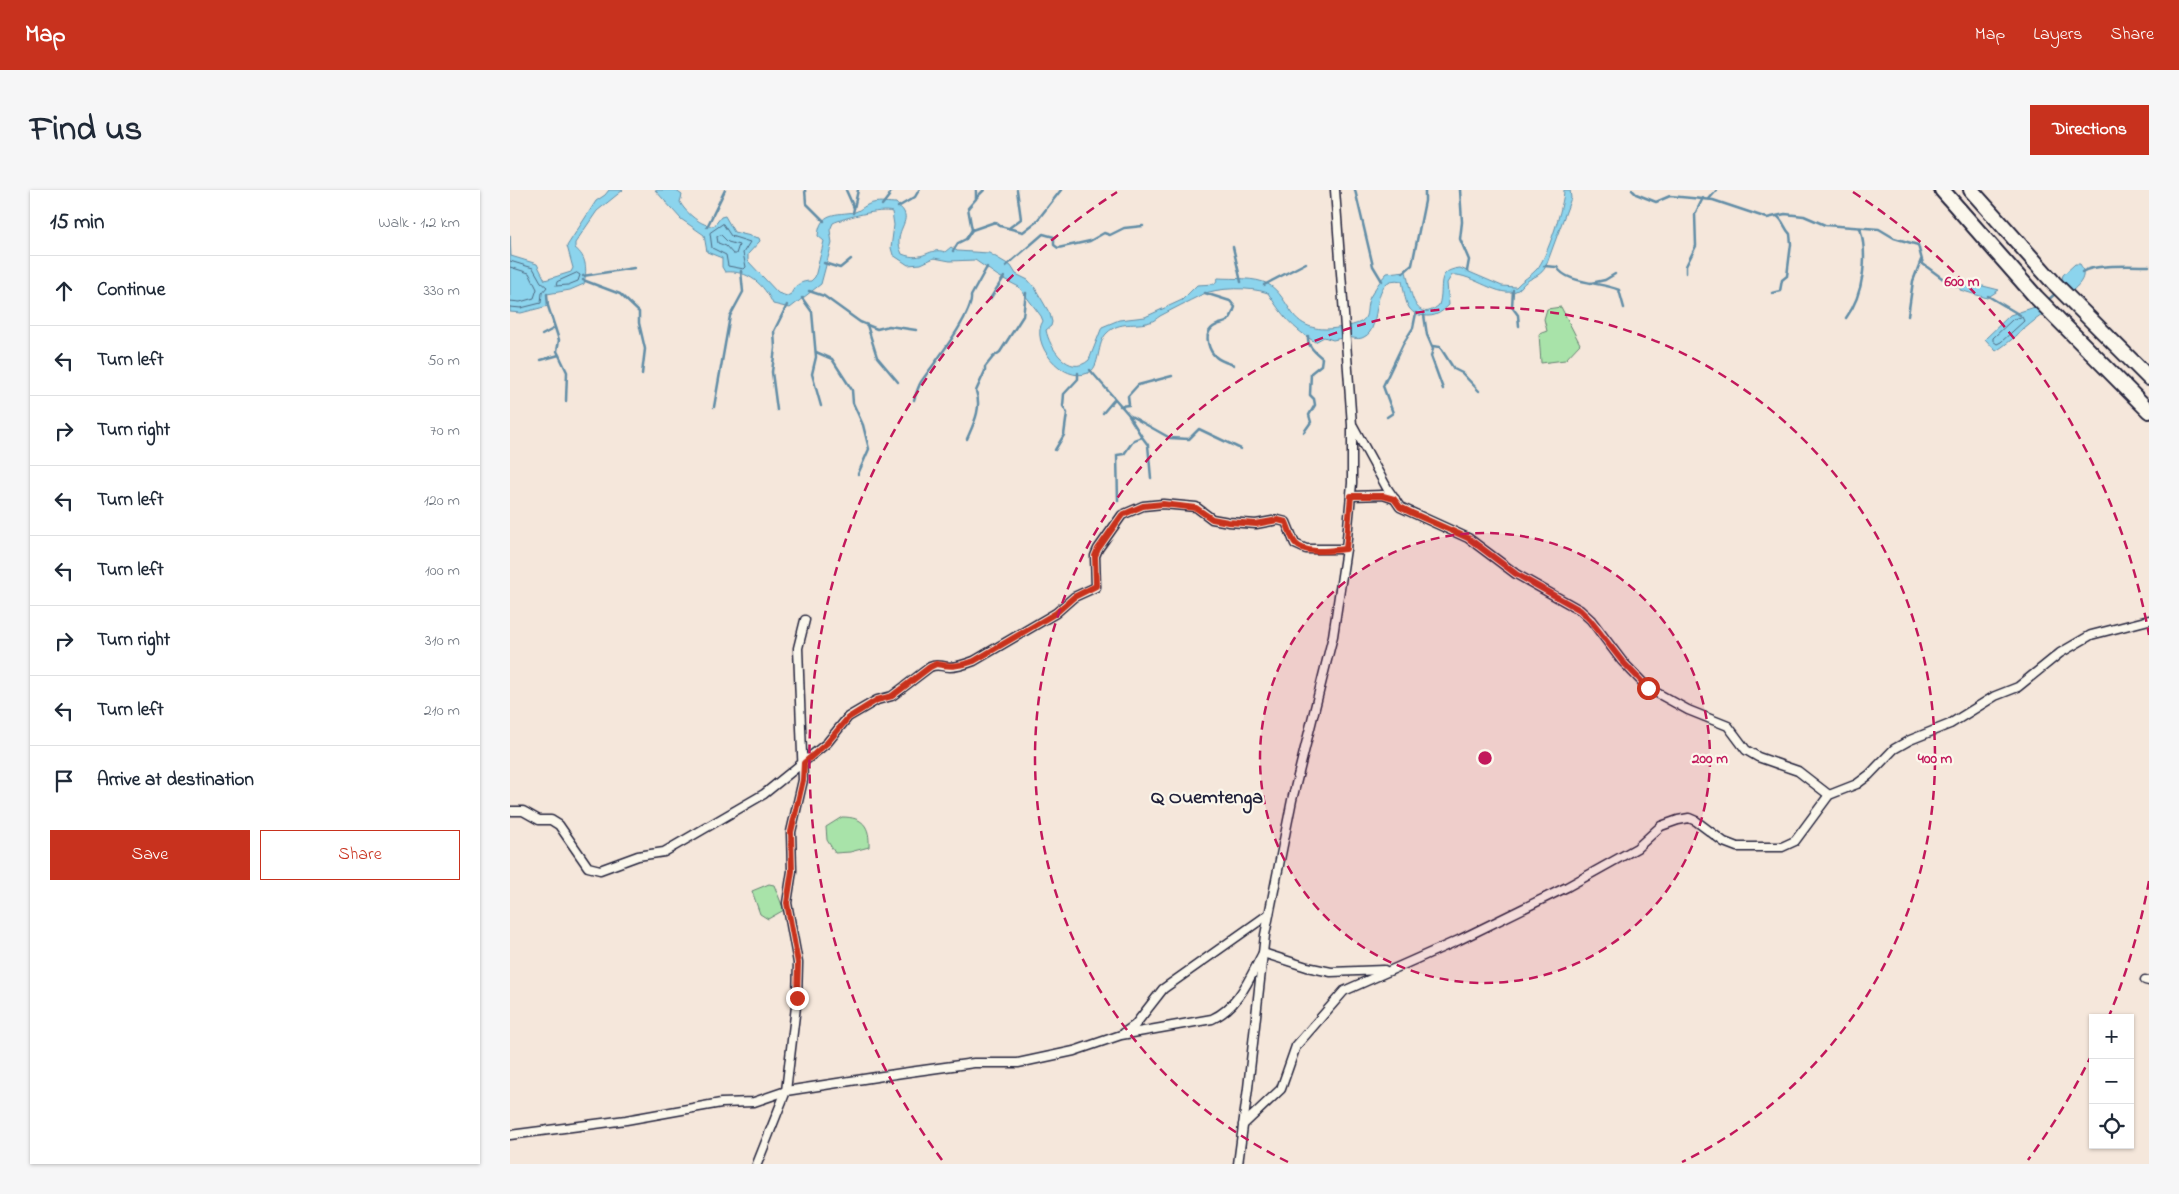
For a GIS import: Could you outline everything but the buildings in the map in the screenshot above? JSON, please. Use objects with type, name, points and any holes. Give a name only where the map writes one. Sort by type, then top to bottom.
[{"type":"highway","points":[[1942,190],[2050,312],[2149,411]]},
{"type":"highway","points":[[1971,190],[2068,298],[2149,378]]},
{"type":"street","points":[[1238,1164],[1269,914],[1292,800],[1333,636],[1346,549],[1351,496],[1352,425],[1335,190]]},
{"type":"street","points":[[1352,425],[1400,507],[1468,538],[1516,574],[1580,610],[1622,661],[1658,694],[1688,710],[1728,726],[1746,750],[1758,757],[1798,771],[1829,794]]},
{"type":"street","points":[[1351,496],[1383,496],[1394,499]]},
{"type":"street","points":[[510,811],[523,811],[539,820],[551,820],[559,824],[588,867],[600,870],[638,856],[664,852],[764,794],[827,743],[848,718],[877,700],[892,696],[930,667],[936,664],[949,667],[960,666],[974,661],[1056,613],[1074,597],[1094,589],[1096,586],[1095,556],[1098,549],[1122,515],[1143,506],[1163,504],[1196,508],[1212,519],[1228,522],[1256,524],[1278,520],[1286,522],[1295,544],[1306,549],[1346,549]]},
{"type":"street","points":[[757,1164],[786,1091],[797,998],[798,963],[787,903],[792,871],[791,832],[803,780],[804,763],[798,648],[806,620]]},
{"type":"street","points":[[1243,1125],[1281,1089],[1296,1046],[1344,990],[1459,940],[1567,886],[1637,848],[1661,826],[1678,820],[1689,818],[1696,821],[1724,842],[1738,847],[1782,847],[1796,841],[1829,794],[1863,780],[1894,749],[1910,740],[1950,724],[1995,696],[2018,687],[2072,645],[2091,635],[2149,620]]},
{"type":"street","points":[[1121,1035],[1135,1025],[1163,989],[1269,914]]},
{"type":"street","points":[[1263,953],[1307,967],[1331,972],[1390,970]]},
{"type":"street","points":[[510,1135],[626,1120],[721,1103],[754,1102],[786,1091],[974,1063],[1018,1063],[1074,1051],[1121,1035],[1212,1019],[1221,1015],[1237,1000],[1263,953]]},
{"type":"green space","points":[[1561,307],[1580,344],[1565,360],[1541,363],[1539,334],[1547,331],[1544,319],[1547,309]]},
{"type":"green space","points":[[842,817],[849,817],[864,824],[868,833],[869,847],[850,852],[835,853],[827,840],[826,827]]},
{"type":"green space","points":[[769,884],[774,885],[784,910],[768,919],[760,914],[752,891]]},
{"type":"water","points":[[609,190],[623,190],[597,211],[575,243],[575,248],[582,255],[585,264],[584,284],[570,290],[547,294],[548,306],[521,313],[510,312],[510,235],[511,256],[537,264],[545,280],[571,272],[573,268],[567,246],[596,201]]},
{"type":"water","points":[[655,190],[675,190],[682,195],[680,202],[686,210],[704,224],[714,226],[721,217],[725,216],[734,232],[759,238],[760,241],[748,254],[748,261],[778,293],[787,296],[799,284],[811,281],[815,277],[824,241],[818,236],[819,228],[826,218],[835,214],[855,212],[873,203],[896,203],[905,216],[899,240],[902,254],[916,257],[935,251],[945,252],[951,247],[957,251],[989,253],[1011,266],[1016,274],[1028,280],[1035,288],[1050,314],[1051,326],[1046,330],[1051,344],[1061,358],[1067,363],[1074,365],[1082,365],[1089,360],[1102,327],[1119,320],[1145,317],[1182,300],[1197,285],[1215,284],[1218,278],[1250,279],[1268,284],[1279,294],[1293,314],[1303,323],[1322,329],[1342,327],[1342,338],[1333,340],[1324,337],[1315,342],[1300,332],[1288,320],[1268,293],[1244,289],[1216,290],[1201,295],[1151,322],[1117,326],[1104,337],[1097,361],[1092,370],[1078,375],[1068,373],[1059,367],[1044,350],[1040,330],[1043,321],[1019,287],[998,276],[975,260],[950,261],[934,258],[921,264],[908,265],[893,255],[891,248],[894,225],[892,212],[871,212],[833,223],[830,230],[832,243],[821,284],[790,308],[773,304],[765,290],[748,276],[741,273],[725,272],[722,267],[722,258],[707,252],[704,235],[681,219]]},
{"type":"water","points":[[1564,190],[1570,190],[1571,198],[1546,266],[1540,274],[1526,282],[1518,290],[1503,292],[1460,275],[1452,275],[1447,283],[1449,305],[1440,313],[1428,316],[1415,313],[1408,306],[1402,281],[1391,281],[1385,285],[1380,293],[1374,324],[1370,332],[1360,338],[1348,337],[1348,326],[1365,319],[1370,297],[1387,273],[1406,271],[1415,302],[1424,311],[1431,311],[1439,305],[1442,280],[1447,272],[1452,270],[1460,268],[1502,286],[1516,287],[1535,271],[1541,263],[1554,231]]},
{"type":"water","points":[[2075,264],[2080,264],[2083,276],[2080,283],[2071,292],[2061,282],[2063,275]]},
{"type":"water","points":[[1967,282],[1999,290],[1987,298],[1960,290],[1960,287]]},
{"type":"water","points":[[2035,307],[2042,315],[1996,351],[1985,339],[2010,315]]},
{"type":"waterway","points":[[707,227],[725,190]]},
{"type":"waterway","points":[[805,190],[806,203],[824,221]]},
{"type":"waterway","points":[[846,190],[854,208]]},
{"type":"waterway","points":[[853,213],[858,190]]},
{"type":"waterway","points":[[882,205],[891,190]]},
{"type":"waterway","points":[[898,207],[915,197],[919,190]]},
{"type":"waterway","points":[[972,230],[968,208],[976,199],[976,190]]},
{"type":"waterway","points":[[976,198],[984,190]]},
{"type":"waterway","points":[[1009,228],[1021,219],[1017,190]]},
{"type":"waterway","points":[[953,251],[958,243],[966,239],[972,230],[995,222],[1000,226],[1023,232],[1036,222],[1061,190]]},
{"type":"waterway","points":[[1355,190],[1373,266],[1382,281]]},
{"type":"waterway","points":[[1403,273],[1412,265],[1425,201],[1425,190]]},
{"type":"waterway","points":[[1460,190],[1462,222],[1460,239],[1469,260],[1467,271]]},
{"type":"waterway","points":[[1632,190],[1636,194],[1656,202],[1670,196],[1713,200],[1767,218],[1785,214],[1804,216],[1825,225],[1879,229],[1894,238],[1918,245],[1923,264],[1950,284],[1962,287]]},
{"type":"waterway","points":[[1709,199],[1717,190]]},
{"type":"waterway","points":[[1686,273],[1686,266],[1696,246],[1695,214],[1703,198]]},
{"type":"waterway","points":[[1772,293],[1780,291],[1782,280],[1787,276],[1791,244],[1790,234],[1777,216]]},
{"type":"waterway","points":[[1006,266],[1043,234],[1054,237],[1054,245],[1058,248],[1090,241],[1104,233],[1110,235],[1124,228],[1143,226]]},
{"type":"waterway","points":[[1846,318],[1857,298],[1863,274],[1864,250],[1860,228]]},
{"type":"waterway","points":[[1233,247],[1241,282]]},
{"type":"waterway","points":[[824,263],[840,268],[851,259]]},
{"type":"waterway","points":[[1908,316],[1913,281],[1921,260]]},
{"type":"waterway","points":[[1264,285],[1306,263]]},
{"type":"waterway","points":[[1544,266],[1557,267],[1562,273],[1576,280],[1619,290],[1624,308]]},
{"type":"waterway","points":[[2082,272],[2088,269],[2104,267],[2149,266]]},
{"type":"waterway","points":[[914,400],[921,382],[966,314],[971,296],[987,267]]},
{"type":"waterway","points":[[583,276],[634,268]]},
{"type":"waterway","points":[[714,407],[730,316],[743,292],[741,271]]},
{"type":"waterway","points":[[1591,283],[1605,280],[1615,274]]},
{"type":"waterway","points":[[990,299],[1004,277]]},
{"type":"waterway","points":[[583,280],[620,294],[639,312],[639,323],[645,349],[642,374]]},
{"type":"waterway","points":[[1513,290],[1512,307],[1518,315],[1519,326]]},
{"type":"waterway","points":[[809,291],[824,296],[860,322],[877,329],[889,326],[916,330]]},
{"type":"waterway","points":[[967,439],[978,409],[976,391],[985,367],[1000,352],[1023,316],[1026,293]]},
{"type":"waterway","points":[[1205,293],[1230,301],[1235,307],[1227,322],[1215,326],[1208,335],[1209,347],[1213,354],[1222,361],[1234,365]]},
{"type":"waterway","points":[[2047,301],[2056,293]]},
{"type":"waterway","points":[[547,294],[548,306],[559,340],[557,351],[567,372],[566,401]]},
{"type":"waterway","points":[[1988,296],[2020,315]]},
{"type":"waterway","points":[[802,298],[812,312],[816,357],[812,374],[821,406]]},
{"type":"waterway","points":[[777,410],[772,372],[775,348],[774,331],[787,305]]},
{"type":"waterway","points":[[1387,417],[1393,413],[1383,386],[1403,344],[1413,328],[1416,313]]},
{"type":"waterway","points":[[1424,315],[1427,335],[1433,349],[1431,356],[1443,389]]},
{"type":"waterway","points":[[867,325],[877,357],[898,382]]},
{"type":"waterway","points":[[542,335],[555,328]]},
{"type":"waterway","points":[[1304,432],[1311,422],[1309,415],[1315,405],[1314,399],[1310,395],[1311,373],[1321,365],[1322,358],[1310,346],[1308,336]]},
{"type":"waterway","points":[[1432,346],[1440,347],[1454,369],[1462,373],[1479,391]]},
{"type":"waterway","points":[[816,352],[832,359],[852,390],[853,403],[863,425],[869,449],[858,474]]},
{"type":"waterway","points":[[541,360],[559,355]]},
{"type":"waterway","points":[[1090,370],[1129,415],[1170,438],[1189,439],[1199,429],[1241,449]]},
{"type":"waterway","points":[[1055,450],[1064,435],[1067,413],[1063,406],[1064,394],[1078,379],[1078,373]]},
{"type":"waterway","points":[[1120,406],[1129,405],[1128,396],[1138,385],[1172,376]]},
{"type":"waterway","points":[[1103,413],[1114,400]]},
{"type":"waterway","points":[[1118,501],[1117,455],[1124,454],[1134,440],[1142,437],[1129,416]]},
{"type":"waterway","points":[[1142,437],[1148,445],[1151,478]]},
{"type":"district","name":"Q Ouemtenga","points":[[1207,798]]},
{"type":"route","points":[[797,998],[798,963],[787,903],[792,871],[791,832],[803,780],[804,763],[827,743],[848,718],[877,700],[892,696],[930,667],[936,664],[949,667],[960,666],[974,661],[1056,613],[1074,597],[1094,589],[1096,586],[1095,556],[1098,549],[1122,515],[1143,506],[1163,504],[1196,508],[1212,519],[1228,522],[1256,524],[1278,520],[1286,522],[1295,544],[1306,549],[1331,550],[1346,549],[1351,496],[1389,497],[1394,499],[1400,507],[1468,538],[1516,574],[1580,610],[1590,620],[1609,647],[1648,688]]}]
